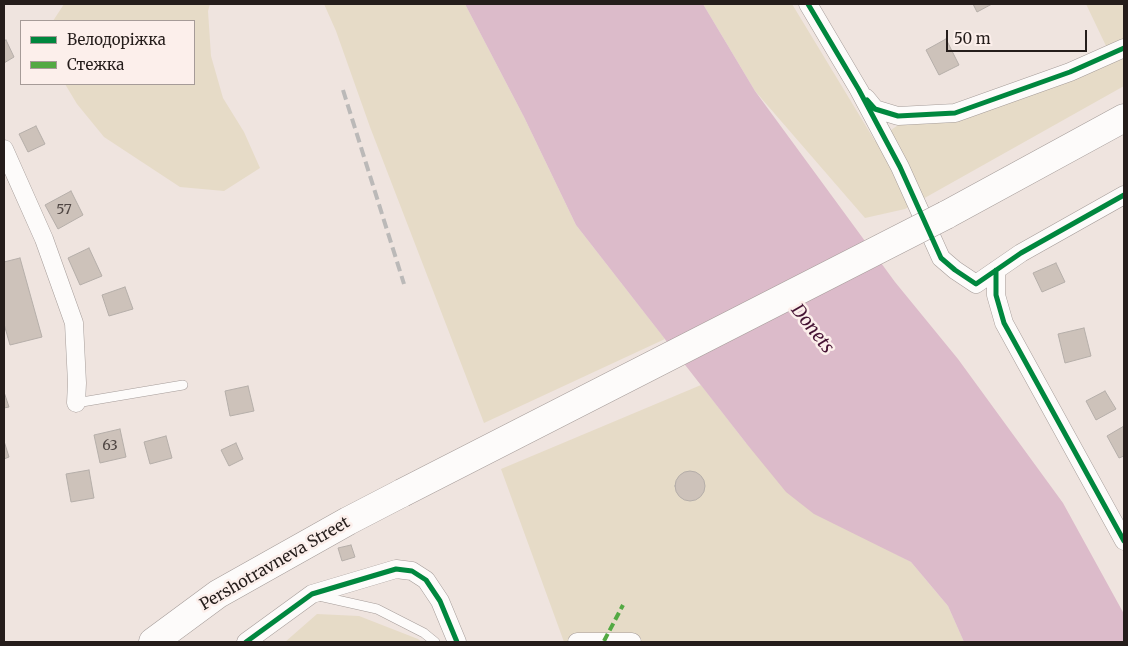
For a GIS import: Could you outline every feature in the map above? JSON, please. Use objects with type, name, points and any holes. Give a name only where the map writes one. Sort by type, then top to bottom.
[{"type":"main road","name":"Pershotravneva Street","points":[[153,642],[218,594],[348,521],[946,215],[1124,118]]},
{"type":"street","points":[[808,4],[859,90],[900,167],[941,258],[954,270],[976,284],[1021,253],[1124,195]]},
{"type":"street","points":[[859,90],[875,109],[898,116],[955,112],[1070,72],[1124,48]]},
{"type":"street","points":[[4,149],[44,239],[74,323],[77,383],[76,404]]},
{"type":"street","points":[[996,270],[996,295],[1004,323],[1124,541]]},
{"type":"street","points":[[246,642],[312,594],[396,569],[412,571],[426,580],[440,601],[457,642]]},
{"type":"street","points":[[577,642],[632,642]]},
{"type":"lane","points":[[76,404],[183,385]]},
{"type":"lane","points":[[312,594],[377,609],[424,632],[435,642]]},
{"type":"shaded area","points":[[64,4],[210,4],[208,11],[211,56],[223,98],[244,132],[260,168],[224,191],[180,187],[104,137],[77,104],[66,85],[195,85],[195,20],[54,20]]},
{"type":"shaded area","points":[[324,4],[465,4],[524,117],[576,225],[665,339],[484,423],[370,127],[336,31]]},
{"type":"shaded area","points":[[703,4],[792,4],[875,141],[904,121],[972,113],[1107,48],[1086,4],[1124,4],[1124,86],[905,209],[865,218],[755,91]]},
{"type":"shaded area","points":[[701,385],[746,443],[875,543],[911,562],[948,606],[964,642],[564,642],[501,469]]},
{"type":"shaded area","points":[[317,614],[359,616],[422,642],[285,642]]},
{"type":"water","name":"Donets","points":[[465,4],[703,4],[755,91],[895,282],[958,359],[1063,503],[1124,614],[1124,642],[964,642],[948,606],[911,562],[814,514],[786,492],[576,225],[524,117]]},
{"type":"building","points":[[973,4],[992,4],[977,12]]},
{"type":"building","points":[[946,39],[959,65],[939,75],[926,50]]},
{"type":"building","points":[[6,40],[14,57],[4,63],[4,41]]},
{"type":"building","points":[[36,126],[45,144],[28,152],[19,134]]},
{"type":"building","points":[[71,191],[83,215],[58,229],[45,205]]},
{"type":"building","points":[[89,248],[102,276],[80,285],[68,258]]},
{"type":"building","points":[[20,258],[42,337],[10,345],[4,324],[4,262]]},
{"type":"building","points":[[1056,263],[1065,282],[1042,292],[1033,273]]},
{"type":"building","points":[[125,287],[133,309],[109,316],[102,295]]},
{"type":"building","points":[[1084,328],[1091,356],[1065,363],[1058,334]]},
{"type":"building","points":[[248,386],[254,411],[230,416],[225,391]]},
{"type":"building","points":[[1105,391],[1116,409],[1096,420],[1086,401]]},
{"type":"building","points":[[4,392],[9,407],[4,408]]},
{"type":"building","points":[[1124,426],[1124,456],[1119,458],[1107,436]]},
{"type":"building","points":[[120,429],[126,457],[100,463],[94,435]]},
{"type":"building","points":[[166,436],[172,458],[150,464],[144,442]]},
{"type":"building","points":[[4,441],[9,457],[4,459]]},
{"type":"building","points":[[236,443],[243,459],[229,466],[221,450]]},
{"type":"building","points":[[89,470],[94,498],[71,502],[66,474]]},
{"type":"building","points":[[690,471],[700,476],[705,486],[700,496],[690,501],[680,496],[675,486],[680,476]]},
{"type":"building","points":[[351,545],[355,557],[342,561],[338,548]]},
{"type":"railway","points":[[343,90],[404,284]]},
{"type":"marked path","points":[[604,641],[623,605]]},
{"type":"cycle path","points":[[808,4],[859,90],[900,167],[941,258],[976,284],[1021,253],[1124,195]]},
{"type":"cycle path","points":[[867,100],[875,109],[898,116],[955,113],[1070,72],[1124,48]]},
{"type":"cycle path","points":[[996,270],[996,295],[1004,323],[1124,541]]},
{"type":"cycle path","points":[[246,642],[312,594],[396,569],[412,571],[426,580],[440,601],[457,642]]}]
